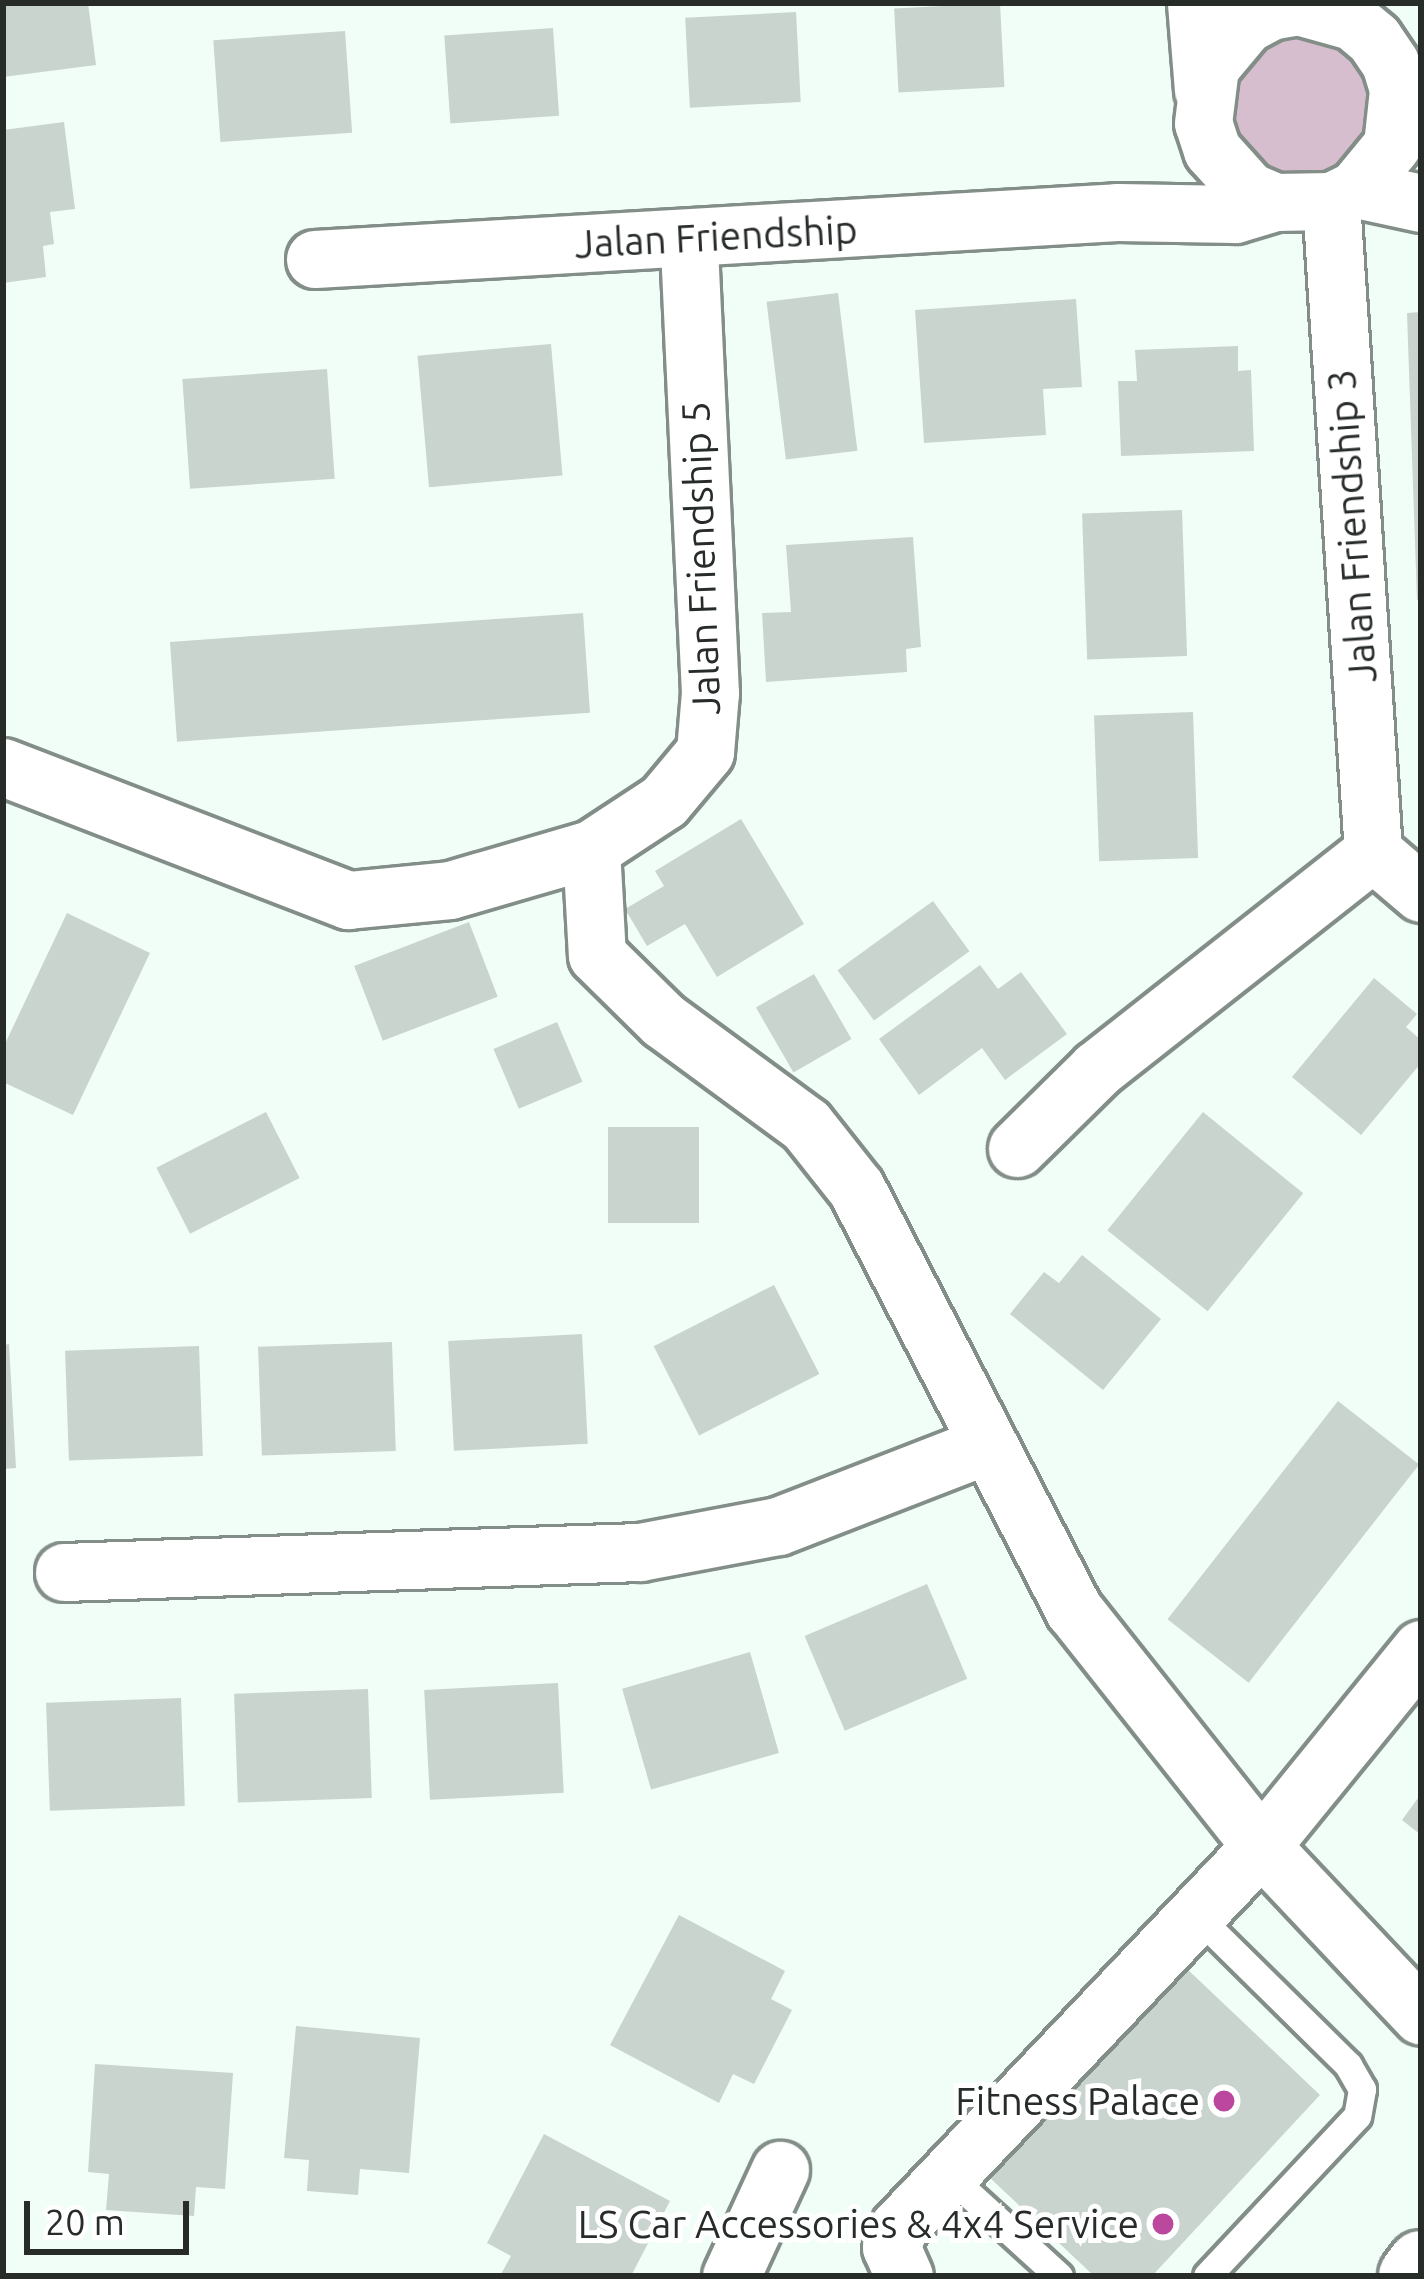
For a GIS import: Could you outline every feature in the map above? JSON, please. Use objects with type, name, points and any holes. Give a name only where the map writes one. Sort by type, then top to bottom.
[{"type":"highway","points":[[1412,2276],[1421,2264]]},
{"type":"street","points":[[1196,3],[1203,109],[1228,172],[1275,202],[1344,195],[1421,203]]},
{"type":"street","points":[[1117,212],[1176,170],[1225,43],[1258,17],[1298,6],[1342,12],[1382,51],[1410,98],[1392,145],[1344,195]]},
{"type":"street","name":"Jalan Friendship 3","points":[[1344,195],[1373,852]]},
{"type":"street","name":"Jalan Friendship","points":[[315,259],[1117,212],[1235,214],[1275,202]]},
{"type":"street","name":"Jalan Friendship 5","points":[[3,767],[348,900],[450,890],[591,849],[664,801],[705,752],[710,693],[689,240]]},
{"type":"street","points":[[591,849],[597,956],[663,1021],[806,1125],[856,1188],[898,1258],[987,1445],[1074,1610],[1261,1846],[1421,2017]]},
{"type":"street","points":[[1017,1148],[1096,1069],[1373,852],[1421,893]]},
{"type":"street","points":[[64,1571],[640,1552],[778,1526],[987,1445]]},
{"type":"street","points":[[904,2276],[891,2247],[899,2227],[1261,1846],[1421,1649]]},
{"type":"street","points":[[730,2276],[780,2170]]},
{"type":"lane","points":[[1196,1915],[1348,2065],[1362,2089],[1357,2116],[1207,2276]]},
{"type":"lane","points":[[948,2175],[1059,2276]]},
{"type":"shaded area","points":[[1267,27],[1365,47],[1384,130],[1322,188],[1241,163],[1220,89]]},
{"type":"building","points":[[3,3],[88,3],[96,65],[3,77]]},
{"type":"building","points":[[1000,3],[1004,87],[899,92],[894,9]]},
{"type":"building","points":[[796,12],[801,102],[690,108],[685,18]]},
{"type":"building","points":[[553,28],[559,116],[450,123],[444,36]]},
{"type":"building","points":[[345,31],[352,133],[220,142],[213,40]]},
{"type":"building","points":[[64,122],[75,209],[50,212],[54,244],[43,246],[46,277],[3,283],[3,130]]},
{"type":"building","points":[[838,293],[857,451],[786,460],[767,302]]},
{"type":"building","points":[[1076,299],[1082,387],[1043,389],[1046,435],[924,443],[915,310]]},
{"type":"building","points":[[1421,312],[1421,600],[1417,600],[1407,313]]},
{"type":"building","points":[[551,344],[563,475],[429,487],[418,356]]},
{"type":"building","points":[[1238,346],[1238,371],[1251,370],[1254,451],[1121,456],[1118,381],[1137,381],[1135,350]]},
{"type":"building","points":[[327,369],[335,479],[190,489],[182,379]]},
{"type":"building","points":[[1182,510],[1187,656],[1087,659],[1082,513]]},
{"type":"building","points":[[913,537],[921,647],[906,649],[907,672],[766,682],[762,613],[791,612],[786,545]]},
{"type":"building","points":[[583,613],[590,713],[177,742],[170,642]]},
{"type":"building","points":[[1193,712],[1198,858],[1099,861],[1094,715]]},
{"type":"building","points":[[741,819],[804,924],[717,977],[685,924],[647,946],[625,909],[664,886],[655,871]]},
{"type":"building","points":[[933,901],[969,951],[874,1021],[838,970]]},
{"type":"building","points":[[67,913],[150,953],[73,1115],[3,1082],[3,1048]]},
{"type":"building","points":[[469,922],[498,997],[383,1041],[354,966]]},
{"type":"building","points":[[980,965],[998,989],[1021,972],[1067,1034],[1005,1080],[982,1048],[919,1095],[879,1039]]},
{"type":"building","points":[[814,974],[852,1039],[793,1072],[756,1008]]},
{"type":"building","points":[[1374,978],[1417,1014],[1406,1027],[1421,1040],[1421,1063],[1361,1135],[1292,1077]]},
{"type":"building","points":[[557,1022],[582,1082],[519,1109],[493,1049]]},
{"type":"building","points":[[266,1112],[300,1178],[190,1234],[156,1168]]},
{"type":"building","points":[[1203,1112],[1303,1193],[1208,1311],[1107,1230]]},
{"type":"building","points":[[608,1127],[699,1127],[699,1223],[608,1223]]},
{"type":"building","points":[[1082,1255],[1161,1319],[1103,1390],[1010,1314],[1044,1272],[1059,1283]]},
{"type":"building","points":[[774,1285],[819,1374],[699,1435],[654,1346]]},
{"type":"building","points":[[582,1334],[588,1444],[454,1451],[448,1341]]},
{"type":"building","points":[[392,1342],[396,1451],[262,1456],[258,1347]]},
{"type":"building","points":[[9,1344],[16,1468],[3,1469],[3,1345]]},
{"type":"building","points":[[199,1346],[203,1456],[69,1461],[65,1351]]},
{"type":"building","points":[[1338,1401],[1419,1464],[1249,1683],[1167,1619]]},
{"type":"building","points":[[927,1584],[967,1679],[845,1731],[805,1636]]},
{"type":"building","points":[[750,1652],[779,1753],[651,1790],[622,1689]]},
{"type":"building","points":[[558,1683],[564,1793],[430,1800],[424,1690]]},
{"type":"building","points":[[368,1689],[372,1798],[238,1803],[234,1694]]},
{"type":"building","points":[[181,1698],[185,1806],[50,1811],[46,1703]]},
{"type":"building","points":[[1421,1794],[1421,1835],[1402,1820]]},
{"type":"building","points":[[679,1915],[785,1971],[771,1999],[792,2010],[754,2084],[733,2074],[719,2103],[610,2045]]},
{"type":"building","points":[[1185,1967],[1320,2095],[1152,2276],[1094,2276],[989,2177]]},
{"type":"building","points":[[296,2026],[420,2038],[409,2173],[360,2169],[358,2195],[307,2191],[309,2160],[284,2158]]},
{"type":"building","points":[[95,2064],[233,2073],[225,2189],[196,2187],[194,2216],[106,2210],[109,2174],[88,2172]]},
{"type":"building","points":[[544,2134],[670,2201],[631,2276],[500,2276],[511,2256],[487,2243]]},
{"type":"place","name":"Fitness Palace","points":[[1224,2101]]},
{"type":"place","name":"LS Car Accessories & 4x4 Service","points":[[1163,2224]]}]
